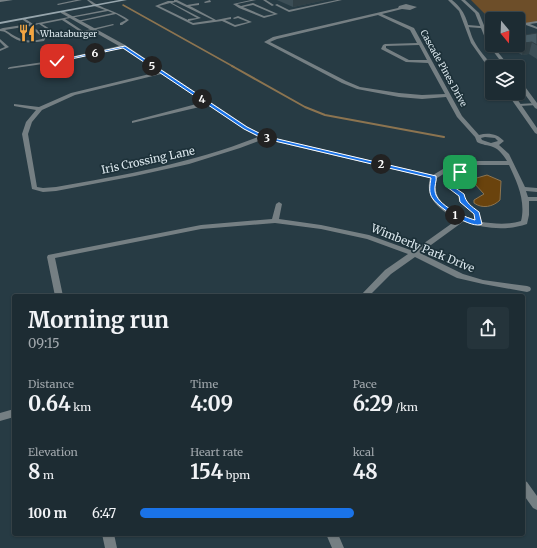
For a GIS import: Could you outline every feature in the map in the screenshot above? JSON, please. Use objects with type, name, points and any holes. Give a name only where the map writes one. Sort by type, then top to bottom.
[{"type":"main road","points":[[0,23],[125,0]]},
{"type":"street","points":[[450,0],[460,9],[468,26],[473,43],[486,60]]},
{"type":"street","points":[[463,0],[474,9],[489,44],[502,60]]},
{"type":"street","points":[[402,8],[266,41],[329,75],[359,88],[399,95],[422,97],[448,95]]},
{"type":"street","points":[[62,12],[123,46],[246,128],[264,137],[434,177],[448,168],[460,165],[511,163]]},
{"type":"street","name":"Cascade Pines Drive","points":[[379,14],[412,30],[460,117],[478,137]]},
{"type":"street","points":[[421,44],[391,44],[385,45],[383,48],[408,61],[429,62]]},
{"type":"street","points":[[10,68],[57,61],[123,46]]},
{"type":"street","points":[[16,105],[40,109],[73,94],[162,72]]},
{"type":"street","points":[[525,90],[536,105]]},
{"type":"street","points":[[515,100],[537,132]]},
{"type":"street","points":[[134,122],[208,103]]},
{"type":"street","name":"Iris Crossing Lane","points":[[40,109],[29,122],[24,134],[34,188],[42,190],[156,171],[217,155],[264,137]]},
{"type":"street","name":"Cascade Pines Drive","points":[[468,125],[489,135]]},
{"type":"street","points":[[434,177],[432,192],[435,199],[463,220],[499,228],[519,225],[524,222],[526,218],[525,199],[511,163],[506,154],[495,145],[482,143],[478,137],[489,135],[500,139],[500,143],[495,145]]},
{"type":"street","points":[[522,189],[537,190]]},
{"type":"street","points":[[525,199],[537,199]]},
{"type":"street","points":[[275,221],[279,204]]},
{"type":"street","points":[[366,294],[388,272],[463,220]]},
{"type":"street","name":"Wimberly Park Drive","points":[[59,294],[51,257],[201,227],[275,221],[321,227],[368,237],[415,254],[460,276],[483,282],[528,289]]},
{"type":"street","points":[[0,417],[12,414]]},
{"type":"street","points":[[525,487],[537,505]]},
{"type":"street","points":[[108,536],[111,548]]},
{"type":"street","points":[[333,536],[338,548]]},
{"type":"lane","points":[[0,1],[12,0]]},
{"type":"lane","points":[[57,0],[62,12]]},
{"type":"lane","points":[[58,4],[64,1],[81,0]]},
{"type":"lane","points":[[88,0],[95,5],[116,13],[128,20],[121,24]]},
{"type":"lane","points":[[215,20],[175,0],[156,6],[196,24],[230,18]]},
{"type":"lane","points":[[240,7],[253,4],[276,14],[264,17],[240,7],[234,4],[255,0]]},
{"type":"lane","points":[[264,0],[289,11],[341,0]]},
{"type":"lane","points":[[169,2],[200,18],[185,20]]},
{"type":"lane","points":[[187,6],[198,4]]},
{"type":"lane","points":[[2,30],[108,10]]},
{"type":"lane","points":[[78,21],[116,13]]},
{"type":"lane","points":[[222,20],[235,26],[250,22],[238,17],[234,18]]},
{"type":"lane","points":[[0,26],[2,30],[21,42],[43,40],[44,37],[24,19]]},
{"type":"lane","points":[[63,19],[82,32]]},
{"type":"lane","points":[[527,24],[537,22]]},
{"type":"lane","points":[[39,23],[56,35],[82,32],[113,25]]},
{"type":"lane","points":[[527,24],[537,28]]},
{"type":"lane","points":[[468,26],[485,27]]},
{"type":"lane","points":[[0,40],[6,47],[0,50]]},
{"type":"lane","points":[[519,105],[536,105]]},
{"type":"path","points":[[456,174],[447,181],[449,186],[462,195],[462,201],[477,213],[479,224]]},
{"type":"shaded area","points":[[471,0],[537,0],[537,22],[525,24],[525,12],[485,12],[485,14]]},
{"type":"shaded area","points":[[487,175],[501,181],[500,200],[491,206],[484,207],[474,203],[474,200],[484,194],[473,182],[473,179]]},
{"type":"building","points":[[537,33],[537,45],[532,42],[525,43],[525,35]]},
{"type":"waterway","points":[[123,5],[234,67]]},
{"type":"waterway","points":[[232,66],[305,107],[325,115],[444,137]]},
{"type":"place","name":"Whataburger","points":[[27,33]]},
{"type":"route","points":[[57,61],[123,46],[246,128],[264,137],[434,177],[432,192],[435,199],[463,220],[479,224],[477,213],[462,201],[462,195],[449,186],[447,181],[452,176],[460,172]]}]
